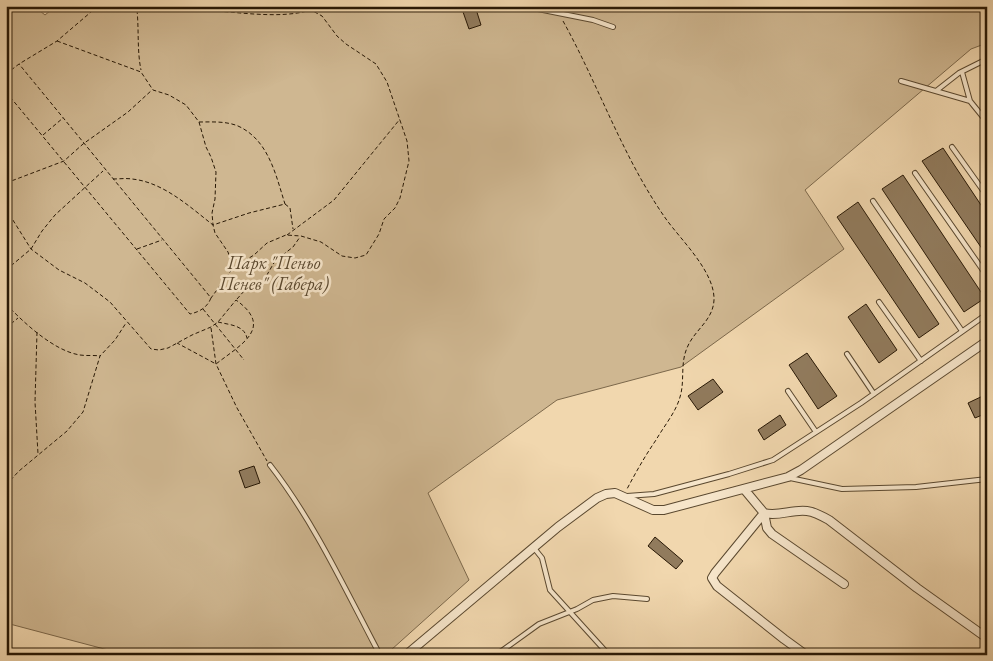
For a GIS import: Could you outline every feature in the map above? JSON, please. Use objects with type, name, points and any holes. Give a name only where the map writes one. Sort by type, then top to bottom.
[{"type":"street","points":[[406,655],[571,517],[597,498],[614,493],[653,510],[664,510],[788,477],[801,470],[987,341]]},
{"type":"street","points":[[744,489],[764,514],[764,522],[772,534],[844,584]]},
{"type":"street","points":[[764,514],[807,511],[818,514],[987,638]]},
{"type":"street","points":[[764,514],[712,578],[717,586],[806,655]]},
{"type":"lane","points":[[523,6],[593,20],[613,28]]},
{"type":"lane","points":[[936,91],[962,72],[987,59]]},
{"type":"lane","points":[[962,72],[970,100],[987,122]]},
{"type":"lane","points":[[901,81],[970,100]]},
{"type":"lane","points":[[952,147],[987,196]]},
{"type":"lane","points":[[915,173],[987,276]]},
{"type":"lane","points":[[873,200],[962,331]]},
{"type":"lane","points":[[878,302],[920,361]]},
{"type":"lane","points":[[624,496],[654,494],[755,467],[773,460],[874,394],[987,314]]},
{"type":"lane","points":[[847,354],[874,394]]},
{"type":"lane","points":[[788,391],[816,432]]},
{"type":"lane","points":[[270,466],[291,492],[310,523],[380,655]]},
{"type":"lane","points":[[788,477],[842,489],[916,486],[987,479]]},
{"type":"lane","points":[[534,548],[542,558],[550,590],[609,655]]},
{"type":"lane","points":[[496,655],[539,624],[570,612],[593,600],[604,597],[646,599]]},
{"type":"path","points":[[7,73],[57,41],[98,6]]},
{"type":"path","points":[[135,6],[137,9],[139,33],[138,58],[141,72],[153,90],[169,95],[186,105],[198,122],[216,172],[215,199],[212,212],[213,225],[215,233],[228,252],[233,268]]},
{"type":"path","points":[[6,92],[190,314],[203,309],[208,304],[210,298],[233,268],[254,255],[267,243],[286,236],[301,236],[321,242],[342,256],[354,258],[366,255],[379,234],[384,219],[395,208],[400,198],[409,161],[408,141],[387,82],[376,64],[346,44],[337,36],[322,16],[306,6]]},
{"type":"path","points":[[137,9],[288,15],[311,10]]},
{"type":"path","points":[[558,12],[597,88],[621,142],[662,213],[707,274],[714,300],[709,319],[687,348],[683,363],[681,396],[675,410],[641,462],[624,496]]},
{"type":"path","points":[[57,41],[141,72]]},
{"type":"path","points":[[19,64],[210,298]]},
{"type":"path","points":[[6,184],[64,161],[83,144],[128,112],[153,90]]},
{"type":"path","points":[[42,135],[63,118]]},
{"type":"path","points":[[286,236],[334,200],[401,119]]},
{"type":"path","points":[[198,122],[238,126],[264,148],[272,165],[285,204],[290,208],[293,230]]},
{"type":"path","points":[[6,270],[31,249],[55,215],[104,170]]},
{"type":"path","points":[[112,178],[133,179],[154,185],[178,198],[213,225]]},
{"type":"path","points":[[213,225],[285,204]]},
{"type":"path","points":[[6,209],[31,249],[59,270],[96,291],[110,302],[151,349],[159,350],[168,348],[218,322],[245,290],[264,280],[276,261],[293,247],[301,236]]},
{"type":"path","points":[[137,250],[162,240]]},
{"type":"path","points":[[216,364],[248,339],[254,330],[254,322],[248,308],[236,300]]},
{"type":"path","points":[[6,304],[18,318],[63,349],[79,355],[100,356]]},
{"type":"path","points":[[203,309],[244,360]]},
{"type":"path","points":[[6,328],[18,318]]},
{"type":"path","points":[[6,485],[38,454],[67,431],[83,412],[100,356],[116,340],[127,322]]},
{"type":"path","points":[[218,322],[241,328],[246,332],[248,339]]},
{"type":"path","points":[[211,327],[216,364],[233,401],[270,466]]},
{"type":"path","points":[[37,332],[35,402],[38,454]]},
{"type":"path","points":[[178,343],[216,364]]},
{"type":"green space","name":"Парк \"Пеньо Пенев\" (Габера)","points":[[7,6],[34,6],[45,15],[56,6],[987,6],[987,43],[971,49],[805,190],[844,249],[681,367],[557,400],[428,493],[469,580],[391,650],[358,655],[127,655],[6,623]]},
{"type":"building","points":[[475,6],[481,25],[469,29],[462,9]]},
{"type":"building","points":[[943,148],[987,214],[987,256],[922,161]]},
{"type":"building","points":[[903,175],[985,298],[964,312],[882,189]]},
{"type":"building","points":[[858,202],[939,324],[919,338],[837,217]]},
{"type":"building","points":[[866,304],[897,350],[879,363],[848,317]]},
{"type":"building","points":[[807,353],[837,396],[818,409],[789,365]]},
{"type":"building","points":[[713,379],[723,392],[698,410],[688,396]]},
{"type":"building","points":[[987,394],[987,413],[975,418],[968,403]]},
{"type":"building","points":[[780,415],[786,425],[764,440],[758,430]]},
{"type":"building","points":[[254,466],[260,483],[245,488],[239,471]]},
{"type":"building","points":[[655,537],[683,561],[676,569],[648,546]]}]
